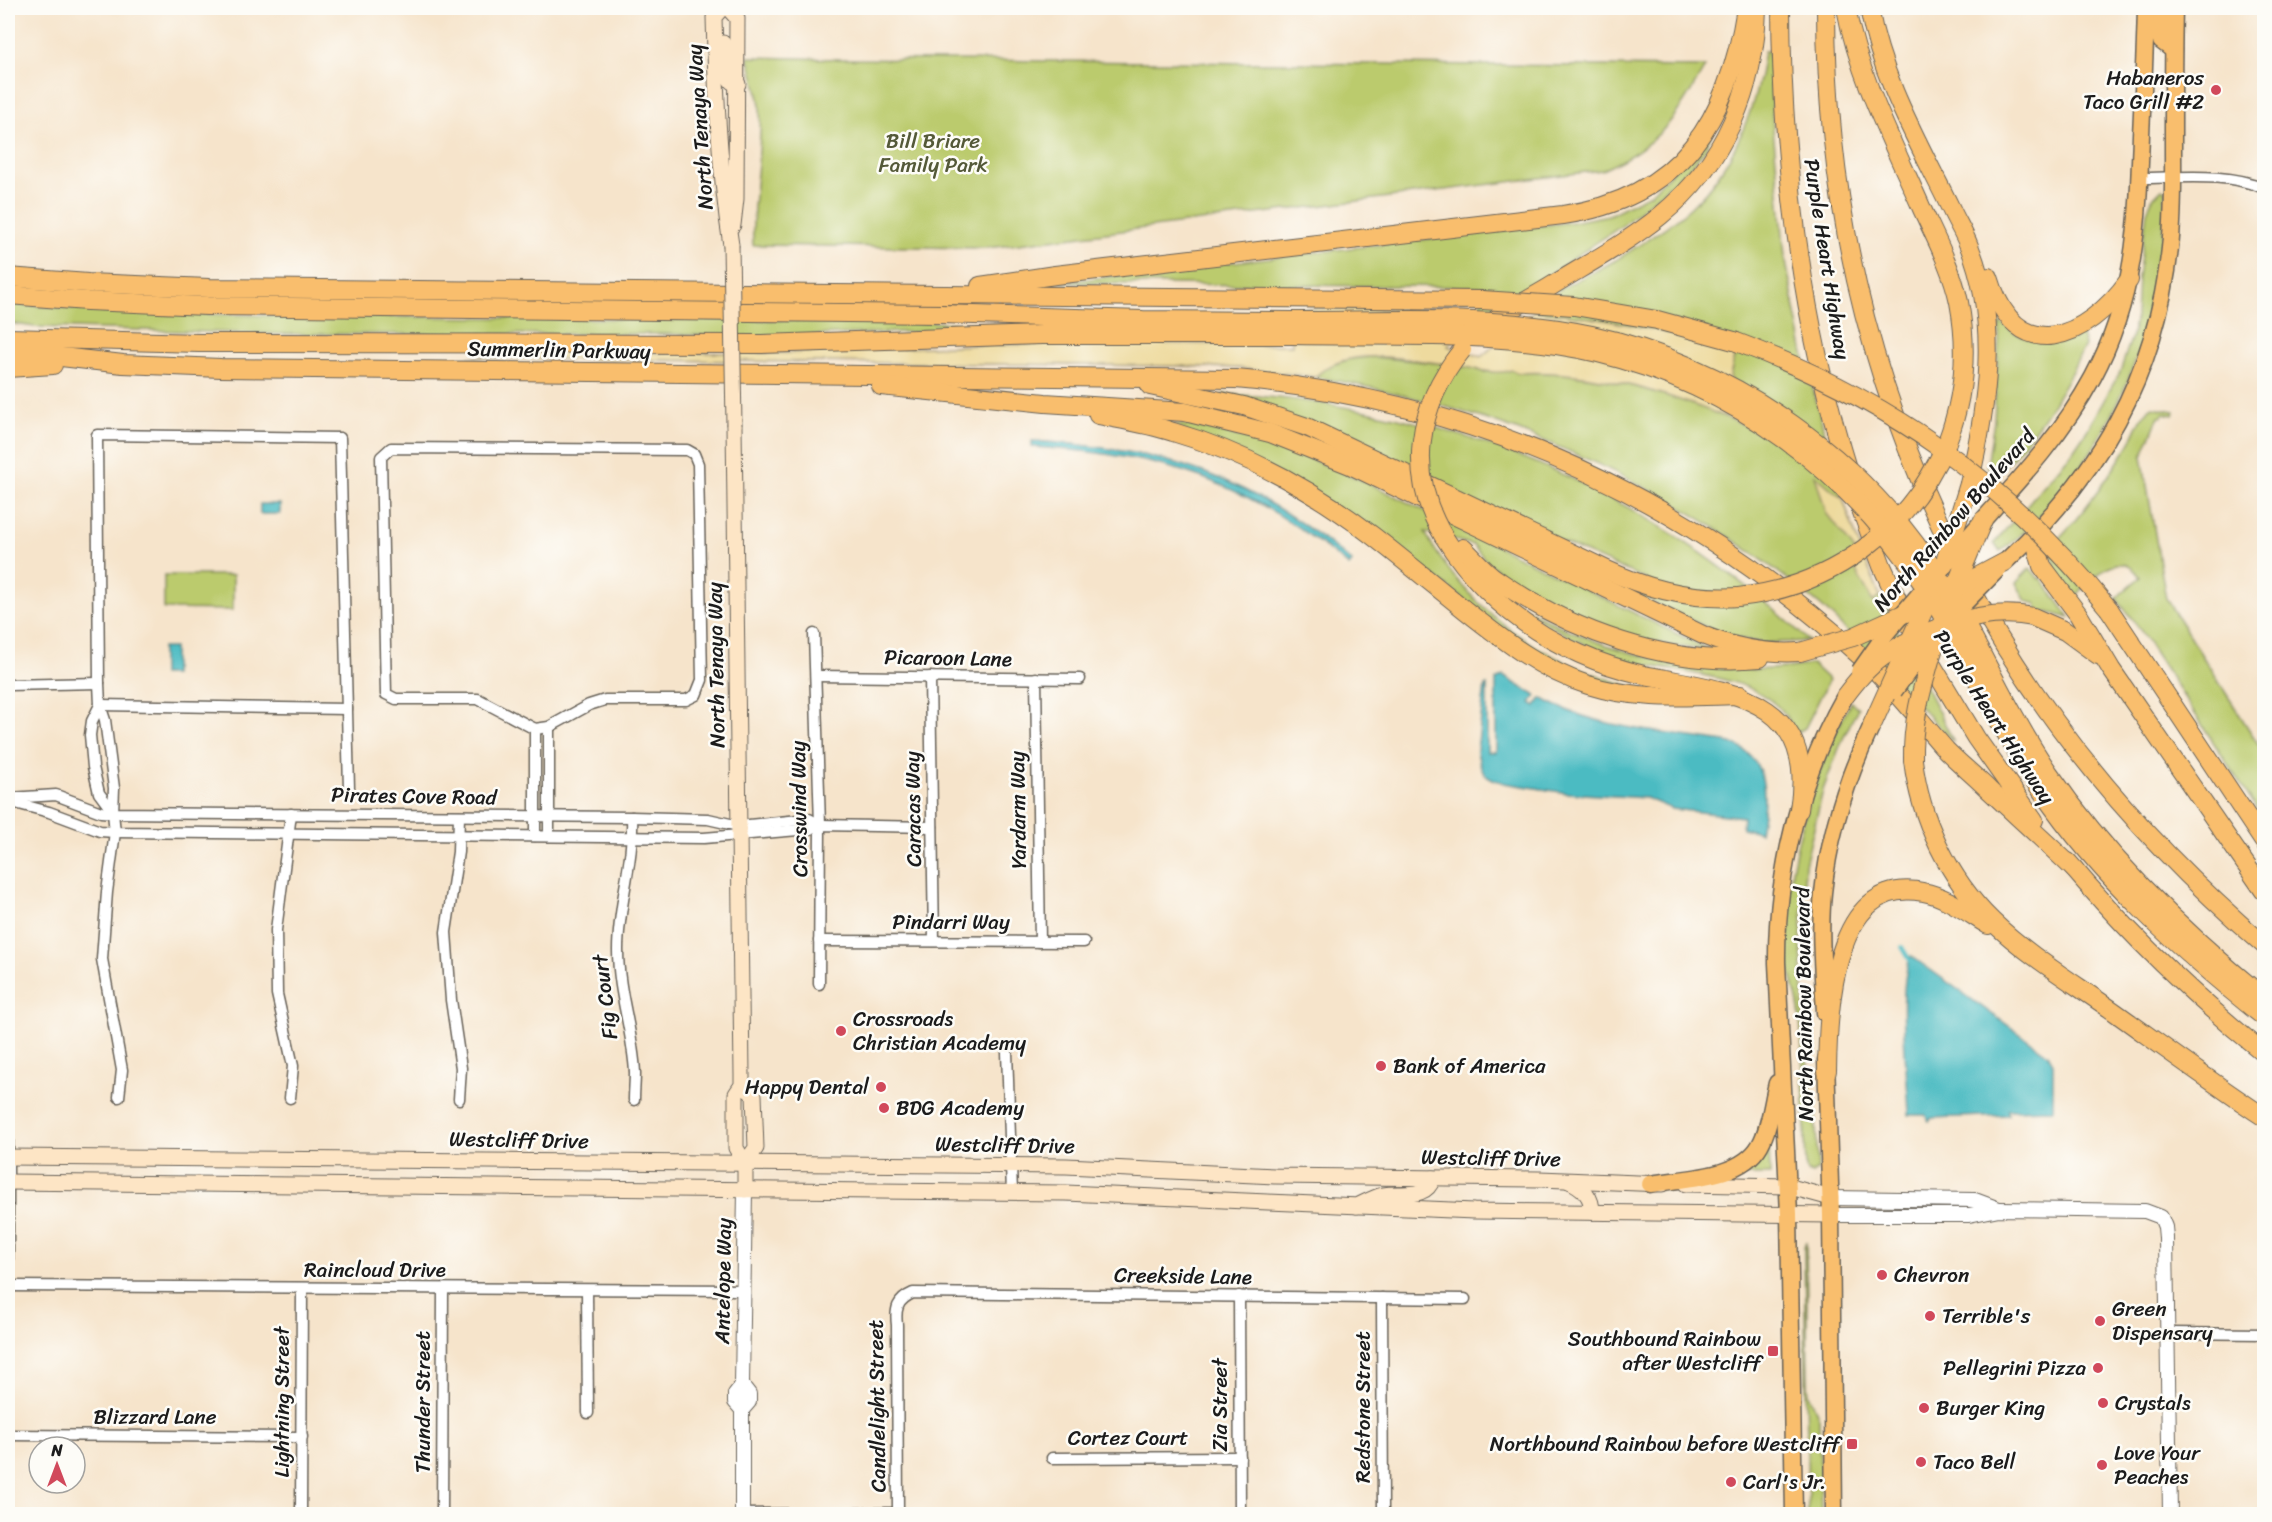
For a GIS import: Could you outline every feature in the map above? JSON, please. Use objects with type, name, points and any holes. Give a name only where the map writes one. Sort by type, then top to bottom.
[{"type":"highway","points":[[925,294],[1066,273],[1563,216],[1610,204],[1636,193],[1661,177],[1684,157],[1702,135],[1729,81],[1746,8]]},
{"type":"highway","points":[[1757,8],[1752,64],[1740,107],[1720,147],[1694,184],[1653,222],[1549,288],[1507,311],[1478,333],[1447,370],[1433,394],[1421,440],[1421,468],[1434,518],[1463,566],[1495,599],[1530,627],[1589,658],[1621,669],[1741,695],[1766,709],[1783,725],[1793,740],[1802,773],[1799,810]]},
{"type":"highway","name":"Purple Heart Highway","points":[[1781,8],[1787,136],[1801,265],[1822,373],[1838,438],[1855,494],[1892,590],[1933,668],[2001,774],[2041,829],[2099,898],[2168,969],[2265,1053]]},
{"type":"highway","name":"Purple Heart Highway","points":[[1826,8],[1831,129],[1840,205],[1855,281],[1892,409],[1944,534],[1996,631],[2046,708],[2086,761],[2160,846],[2207,894],[2265,945]]},
{"type":"highway","points":[[1111,378],[1235,404],[1307,427],[1645,586],[1690,596],[1738,597],[1773,592],[1800,584],[1831,570],[1868,547],[1894,523],[1912,502],[1931,473],[1947,442],[1958,407],[1964,343],[1958,301],[1945,259],[1867,81],[1846,8]]},
{"type":"highway","points":[[1869,8],[1886,73],[1903,115],[1972,254],[1981,287],[1986,321],[1985,399],[1969,484],[1944,565],[1872,725]]},
{"type":"highway","points":[[1944,195],[1978,245],[2001,309],[2011,321],[2024,329],[2048,335],[2075,330],[2086,324],[2110,302],[2129,280]]},
{"type":"highway","points":[[8,265],[102,284]]},
{"type":"highway","points":[[8,277],[102,284],[277,289],[1482,300],[1574,306],[1658,320],[1734,341],[1794,364],[1844,388],[1883,409],[1938,445],[1990,485],[2031,522],[2109,609],[2265,842]]},
{"type":"highway","points":[[8,295],[177,305],[940,314],[1123,319],[1497,338],[1574,348],[1632,363],[1694,386],[1738,409],[1782,437],[1816,463],[1849,493],[1899,551],[1938,609],[2025,765],[2048,800],[2110,875],[2167,933],[2265,1017]]},
{"type":"highway","points":[[8,338],[176,343],[761,344],[1489,322],[1531,325],[1575,332],[1635,346],[1721,381],[1783,417],[1826,449],[1883,504],[1914,542],[1947,591],[2037,755],[2060,789],[2096,835],[2143,887],[2185,929],[2265,998]]},
{"type":"highway","name":"Summerlin Parkway","points":[[8,351],[103,362],[221,368],[1111,378]]},
{"type":"highway","points":[[8,368],[103,362]]},
{"type":"highway","points":[[773,374],[1045,403],[1174,410],[1235,423],[1280,436],[1350,465],[1705,636],[1756,650],[1800,652]]},
{"type":"highway","points":[[1111,378],[1236,379],[1303,386],[1369,398],[1434,414],[1488,431],[1562,459],[1622,488],[1681,521],[1737,558],[1792,598],[1835,634],[1894,688],[1947,750],[2075,870]]},
{"type":"highway","points":[[1045,403],[1170,431],[1232,453],[1274,473],[1342,514],[1515,648],[1564,676],[1594,687],[1633,695],[1674,697],[1741,695]]},
{"type":"highway","points":[[1983,520],[1940,628],[1915,715],[1913,760],[1928,822],[1947,862],[1982,911],[2020,945]]},
{"type":"highway","points":[[2041,528],[2037,548],[2040,563],[2078,614],[2112,669],[2265,891]]},
{"type":"highway","points":[[1444,537],[1465,549],[1495,579],[1569,621],[1624,641],[1664,652],[1722,658],[1755,659],[1800,652],[1842,641],[1901,616],[2005,562]]},
{"type":"highway","points":[[1845,696],[1874,663],[1908,643],[1940,628],[1985,615],[2011,614],[2033,617],[2058,627],[2096,652],[2112,669]]},
{"type":"highway","points":[[1827,1071],[1830,1006],[1844,943],[1858,916],[1877,900],[1890,894],[1904,891],[1924,892],[1952,904],[2020,945],[2265,1118]]},
{"type":"main road","name":"North Tenaya Way","points":[[728,8],[736,18],[738,84],[736,172],[730,199]]},
{"type":"main road","name":"North Rainbow Boulevard","points":[[1794,1515],[1788,1200],[1777,963],[1778,922],[1783,876],[1799,810],[1814,762],[1845,696],[1879,643],[1901,616],[2046,450],[2078,403],[2112,338],[2129,280],[2137,229],[2146,8]]},
{"type":"main road","points":[[2159,8],[2161,41],[2173,50]]},
{"type":"main road","name":"North Rainbow Boulevard","points":[[1834,1515],[1831,1206],[1821,926],[1826,867],[1844,794],[1872,725],[1940,628],[2041,528],[2074,490],[2107,441],[2146,359],[2166,278],[2172,221],[2174,8]]},
{"type":"main road","name":"North Tenaya Way","points":[[718,12],[716,85],[718,142],[730,199],[734,425],[742,1085],[736,1094],[736,1148],[745,1177]]},
{"type":"main road","points":[[718,12],[729,78],[738,84]]},
{"type":"main road","points":[[716,85],[721,86],[726,95],[728,143],[736,172]]},
{"type":"main road","points":[[1650,1184],[1724,1172],[1742,1164],[1749,1158],[1759,1147],[1764,1136],[1781,1064]]},
{"type":"main road","name":"Westcliff Drive","points":[[8,1170],[745,1177],[1012,1166],[1099,1167],[1275,1176],[1564,1180],[1650,1184],[1831,1206]]},
{"type":"main road","name":"Westcliff Drive","points":[[8,1170],[745,1177],[1012,1193],[1089,1194],[1354,1207],[1592,1212],[1788,1200],[1831,1206]]},
{"type":"main road","points":[[1274,1203],[1275,1176]]},
{"type":"main road","points":[[1354,1207],[1381,1195],[1425,1191],[1430,1186],[1432,1178]]},
{"type":"main road","points":[[1564,1180],[1576,1184],[1587,1194],[1592,1212]]},
{"type":"street","points":[[2140,178],[2237,180],[2265,188]]},
{"type":"street","points":[[119,1097],[122,1070],[102,959],[107,892],[115,832],[114,788],[105,720],[100,705],[99,683],[97,435],[340,438],[349,789]]},
{"type":"street","points":[[391,448],[687,450],[694,454],[698,464],[702,680],[696,695],[686,700],[605,700],[590,705],[549,728],[535,729],[478,699],[396,699],[386,694],[381,457],[391,448]]},
{"type":"street","name":"Crosswind Way","points":[[814,634],[820,825],[819,984]]},
{"type":"street","name":"Picaroon Lane","points":[[816,676],[1080,679]]},
{"type":"street","name":"Caracas Way","points":[[930,677],[934,941]]},
{"type":"street","name":"Yardarm Way","points":[[1036,678],[1040,942]]},
{"type":"street","points":[[8,685],[99,683]]},
{"type":"street","points":[[100,705],[347,709]]},
{"type":"street","points":[[100,705],[92,721],[90,735],[93,767],[99,793],[113,813]]},
{"type":"street","points":[[549,728],[549,836]]},
{"type":"street","points":[[534,836],[535,729]]},
{"type":"street","name":"Pirates Cove Road","points":[[8,800],[56,795],[101,812],[113,813],[708,819],[739,830]]},
{"type":"street","name":"Pirates Cove Road","points":[[8,800],[100,831],[115,832],[704,838],[739,830],[810,829],[820,825],[932,827]]},
{"type":"street","points":[[290,1098],[293,1066],[277,994],[276,930],[291,814]]},
{"type":"street","points":[[459,816],[458,852],[446,932],[450,1000],[461,1068],[459,1099]]},
{"type":"street","name":"Fig Court","points":[[632,817],[633,837],[622,903],[618,948],[619,981],[635,1072],[634,1100]]},
{"type":"street","name":"Pindarri Way","points":[[819,941],[1084,942]]},
{"type":"street","points":[[1007,1052],[1012,1193]]},
{"type":"street","points":[[8,1131],[8,1271]]},
{"type":"street","name":"Antelope Way","points":[[742,1514],[742,1410],[735,1402],[735,1394],[742,1385],[745,1177]]},
{"type":"street","name":"Westcliff Drive","points":[[1831,1206],[1975,1200],[1999,1209],[2145,1211],[2160,1217],[2164,1224],[2168,1333]]},
{"type":"street","name":"Raincloud Drive","points":[[8,1286],[743,1290]]},
{"type":"street","name":"Lightning Street","points":[[302,1289],[302,1515]]},
{"type":"street","name":"Thunder Street","points":[[442,1515],[443,1289]]},
{"type":"street","points":[[587,1290],[588,1413]]},
{"type":"street","name":"Creekside Lane","points":[[902,1298],[913,1293],[1465,1299]]},
{"type":"street","name":"Zia Street","points":[[1239,1296],[1240,1515]]},
{"type":"street","name":"Candlelight Street","points":[[898,1514],[895,1311],[902,1298]]},
{"type":"street","name":"Redstone Street","points":[[1382,1298],[1383,1515]]},
{"type":"street","points":[[2170,1515],[2168,1333],[2265,1334]]},
{"type":"street","name":"Blizzard Lane","points":[[8,1436],[302,1437]]},
{"type":"street","name":"Cortez Court","points":[[1052,1458],[1240,1457]]},
{"type":"street","points":[[742,1514],[898,1514]]},
{"type":"green space","points":[[1764,51],[1769,51],[1773,128],[1785,257],[1804,355],[1855,549],[1873,602],[1880,596],[1954,742],[1821,606],[1766,563],[1707,523],[1647,488],[1583,457],[1452,408],[1384,390],[1315,377],[1323,368],[1350,359],[1372,357],[1435,363],[1484,372],[1512,370],[1517,373],[1576,376],[1637,387],[1696,406],[1751,428],[1730,377],[1735,353],[1534,311],[1559,290],[1616,260],[1655,235],[1691,207],[1706,191],[1731,155],[1741,135],[1756,94]]},
{"type":"green space","name":"Bill Briare Family Park","points":[[748,57],[1705,67],[1664,129],[1638,151],[1602,170],[987,248],[753,245],[760,106]]},
{"type":"green space","points":[[1712,132],[1705,150],[1682,175],[1623,225],[1527,289],[1492,309],[1476,309],[1491,287],[1056,283],[1572,222],[1609,215],[1650,194]]},
{"type":"green space","points":[[2162,189],[2165,191],[2162,242],[2154,293],[2141,343],[2123,391],[2100,436],[2072,479],[2039,517],[2000,552],[1994,543],[2071,454],[2120,372],[2136,317],[2138,277],[2147,211],[2153,198]]},
{"type":"green space","points":[[8,304],[138,313],[900,321],[1055,327],[752,337],[666,334],[285,334],[35,327],[8,323]]},
{"type":"green space","points":[[2000,322],[2029,339],[2039,341],[2061,342],[2082,335],[2085,345],[2046,414],[1997,475],[1987,466],[1994,421]]},
{"type":"green space","points":[[1222,394],[1304,401],[1385,415],[1463,436],[1538,464],[1611,498],[1680,539],[1746,587],[1809,641],[1763,643],[1726,636],[1637,595],[1646,579]]},
{"type":"green space","points":[[2153,407],[2175,411],[2173,415],[2163,413],[2159,416],[2142,456],[2166,599],[2264,753],[2264,820],[2141,631],[2116,598],[2140,577],[2132,568],[2123,564],[2115,564],[2098,574],[2076,596],[2053,565],[2055,563],[2049,553],[2051,546],[2073,523],[2102,486],[2128,446],[2141,419]]},
{"type":"green space","points":[[1173,424],[1191,425],[1255,440],[1298,454],[1366,482],[1710,650],[1673,646],[1638,638],[1567,612],[1520,586],[1488,563],[1473,545],[1425,532],[1448,569],[1462,586],[1512,631],[1559,659],[1635,688],[1605,683],[1541,658],[1423,568]]},
{"type":"green space","points":[[2030,568],[2039,579],[2041,578],[2070,618],[2036,609],[2037,604],[2026,601],[2016,583]]},
{"type":"green space","points":[[164,575],[233,575],[233,610],[164,609]]},
{"type":"green space","points":[[1513,601],[1566,629],[1647,657],[1704,667],[1734,669],[1773,669],[1812,664],[1829,680],[1805,728],[1797,733],[1781,710],[1766,697],[1748,688],[1729,681],[1645,665],[1611,655],[1567,635]]},
{"type":"green space","points":[[1851,702],[1858,708],[1841,743],[1823,790],[1805,865],[1801,941],[1805,1047],[1815,1109],[1818,1169],[1812,1174],[1806,1169],[1800,1018],[1787,952],[1787,912],[1790,881],[1804,818],[1825,757]]},
{"type":"green space","points":[[1769,1144],[1770,1175],[1738,1175],[1738,1174]]},
{"type":"green space","points":[[1806,1242],[1808,1385],[1809,1394],[1819,1418],[1821,1514],[1808,1514],[1804,1248]]},
{"type":"sand","points":[[1293,308],[1492,309],[1448,346],[1481,357],[1534,311],[1611,321],[1686,338],[1735,352],[1730,377],[1757,431],[1701,407],[1608,380],[1577,375],[1517,373],[1512,370],[1492,372],[1456,365],[1385,357],[1354,358],[1340,362],[1315,377],[1239,368],[1176,366],[458,358],[546,352],[785,353],[977,345],[1130,343],[1292,345]]},
{"type":"sand","points":[[1815,475],[1843,499],[1880,596],[1873,602],[1854,568],[1854,549],[1826,513]]},
{"type":"water","points":[[1032,441],[1123,451],[1204,472],[1278,508],[1352,562],[1349,566],[1312,537],[1275,513],[1239,493],[1201,477],[1163,465],[1122,457],[1032,447]]},
{"type":"water","points":[[260,504],[280,504],[280,514],[260,514]]},
{"type":"water","points":[[162,648],[174,648],[174,675],[162,675]]},
{"type":"water","points":[[1503,676],[1536,696],[1531,703],[1536,706],[1541,698],[1585,717],[1659,733],[1731,743],[1743,750],[1753,759],[1762,780],[1764,805],[1760,832],[1742,828],[1743,817],[1672,809],[1646,798],[1567,793],[1504,783],[1484,774],[1477,751],[1485,686],[1487,685],[1487,752],[1496,752],[1496,680]]},
{"type":"water","points":[[1911,956],[2048,1054],[2053,1063],[2053,1109],[2008,1110],[2008,1115],[1932,1118],[1929,1121],[1925,1115],[1909,1115],[1904,988]]},
{"type":"waterway","points":[[1902,947],[1911,962]]},
{"type":"place","name":"Habaneros Taco Grill #2","points":[[2216,90]]},
{"type":"place","name":"Crossroads Christian Academy","points":[[841,1031]]},
{"type":"place","name":"Bank of America","points":[[1381,1066]]},
{"type":"place","name":"Happy Dental","points":[[881,1087]]},
{"type":"place","name":"BDG Academy","points":[[884,1108]]},
{"type":"place","name":"Chevron","points":[[1882,1275]]},
{"type":"place","name":"Terrible's","points":[[1930,1316]]},
{"type":"place","name":"Green Dispensary","points":[[2100,1321]]},
{"type":"place","name":"Southbound Rainbow after Westcliff","points":[[1773,1351]]},
{"type":"place","name":"Pellegrini Pizza","points":[[2098,1368]]},
{"type":"place","name":"Crystals","points":[[2103,1403]]},
{"type":"place","name":"Burger King","points":[[1924,1408]]},
{"type":"place","name":"Northbound Rainbow before Westcliff","points":[[1852,1444]]},
{"type":"place","name":"Taco Bell","points":[[1921,1462]]},
{"type":"place","name":"Love Your Peaches","points":[[2102,1465]]},
{"type":"place","name":"Carl's Jr.","points":[[1731,1482]]}]
